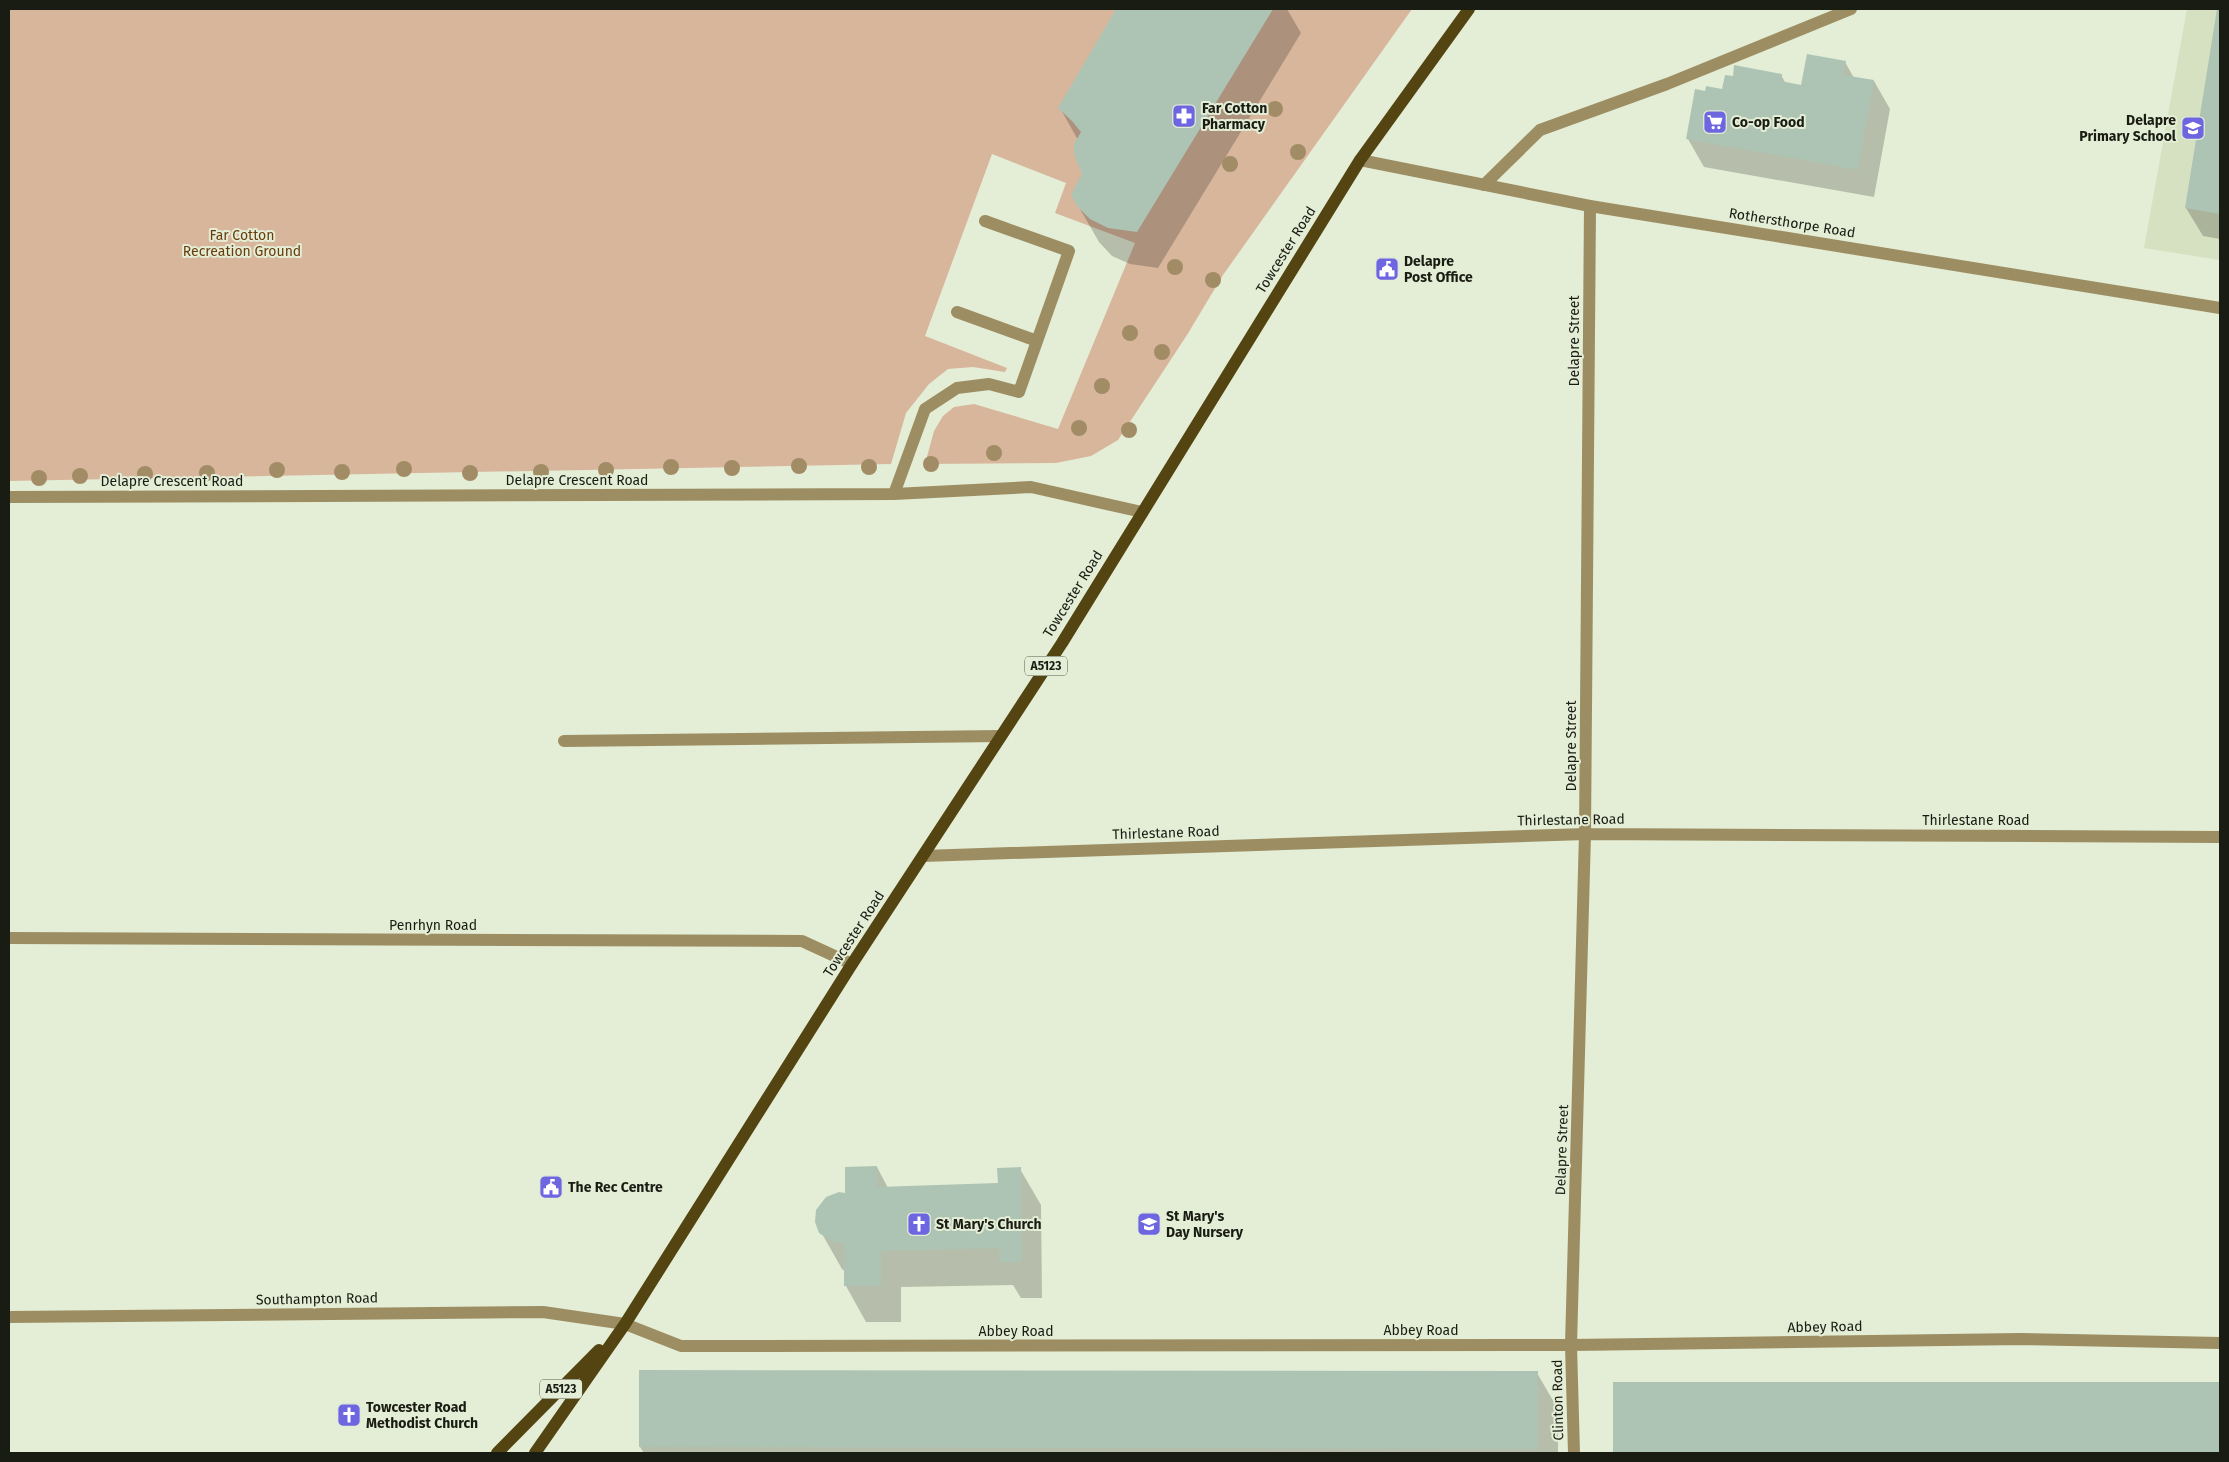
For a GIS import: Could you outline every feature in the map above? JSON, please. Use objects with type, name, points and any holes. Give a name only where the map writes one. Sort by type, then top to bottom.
[{"type":"main road","name":"Towcester Road","points":[[535,1453],[625,1324],[852,964],[1062,642],[1360,160],[1469,9]]},
{"type":"main road","name":"Towcester Road","points":[[497,1453],[625,1324]]},
{"type":"street","points":[[1484,185],[1540,130],[1676,80],[1851,9]]},
{"type":"street","name":"Rothersthorpe Road","points":[[1360,160],[1590,206],[2220,308]]},
{"type":"street","name":"Delapre Street","points":[[1572,1345],[1585,834],[1590,206]]},
{"type":"street","points":[[894,494],[925,409],[958,388],[989,384],[1019,392],[1069,251],[985,221]]},
{"type":"street","points":[[957,312],[1037,341]]},
{"type":"street","name":"Delapre Crescent Road","points":[[9,497],[894,494],[1031,487],[1142,512]]},
{"type":"street","points":[[564,742],[1001,736]]},
{"type":"street","name":"Thirlestane Road","points":[[923,856],[1585,834],[2220,836]]},
{"type":"street","name":"Penrhyn Road","points":[[9,938],[802,941],[852,964]]},
{"type":"street","name":"Southampton Road","points":[[9,1317],[543,1312],[625,1324]]},
{"type":"street","name":"Abbey Road","points":[[625,1324],[681,1346],[1572,1345],[2021,1339],[2220,1343]]},
{"type":"street","name":"Clinton Road","points":[[1572,1345],[1574,1453]]},
{"type":"shaded area","name":"Delapre Primary School","points":[[2187,9],[2220,9],[2220,260],[2144,248]]},
{"type":"green space","name":"Far Cotton Recreation Ground","points":[[9,9],[1412,9],[1223,275],[1187,335],[1118,440],[1091,456],[1056,463],[925,464],[934,431],[943,416],[954,407],[974,404],[1058,429],[1135,243],[1055,213],[1066,183],[992,154],[925,336],[1007,368],[1005,372],[973,367],[948,369],[929,384],[906,413],[891,464],[9,481]]},
{"type":"building","points":[[1116,9],[1273,9],[1137,232],[1108,228],[1090,219],[1077,206],[1071,195],[1082,174],[1074,154],[1074,144],[1081,132],[1058,108]]},
{"type":"building","points":[[2217,9],[2220,9],[2220,214],[2185,208]]},
{"type":"building","points":[[1807,54],[1846,61],[1843,75],[1874,80],[1858,170],[1686,139],[1695,89],[1705,91],[1706,86],[1722,89],[1725,75],[1733,76],[1734,65],[1782,74],[1781,81],[1801,85]]},
{"type":"building","name":"St Mary's Church","points":[[877,1166],[877,1187],[998,1183],[997,1168],[1021,1167],[1022,1262],[999,1262],[999,1248],[881,1251],[881,1286],[844,1286],[844,1243],[833,1242],[819,1233],[815,1222],[816,1210],[826,1197],[839,1192],[845,1193],[845,1167]]},
{"type":"building","points":[[639,1370],[1538,1371],[1538,1449],[639,1447]]},
{"type":"building","points":[[1613,1382],[2220,1382],[2220,1453],[1613,1453]]},
{"type":"place","name":"Far Cotton Pharmacy","points":[[1184,116]]},
{"type":"place","name":"Co-op Food","points":[[1715,122]]},
{"type":"place","name":"Delapre Primary School","points":[[2193,128]]},
{"type":"place","name":"Delapre Post Office","points":[[1387,269]]},
{"type":"place","name":"The Rec Centre","points":[[551,1187]]},
{"type":"place","name":"St Mary's Church","points":[[919,1224]]},
{"type":"place","name":"St Mary's Day Nursery","points":[[1149,1224]]},
{"type":"place","name":"Towcester Road Methodist Church","points":[[349,1415]]}]
